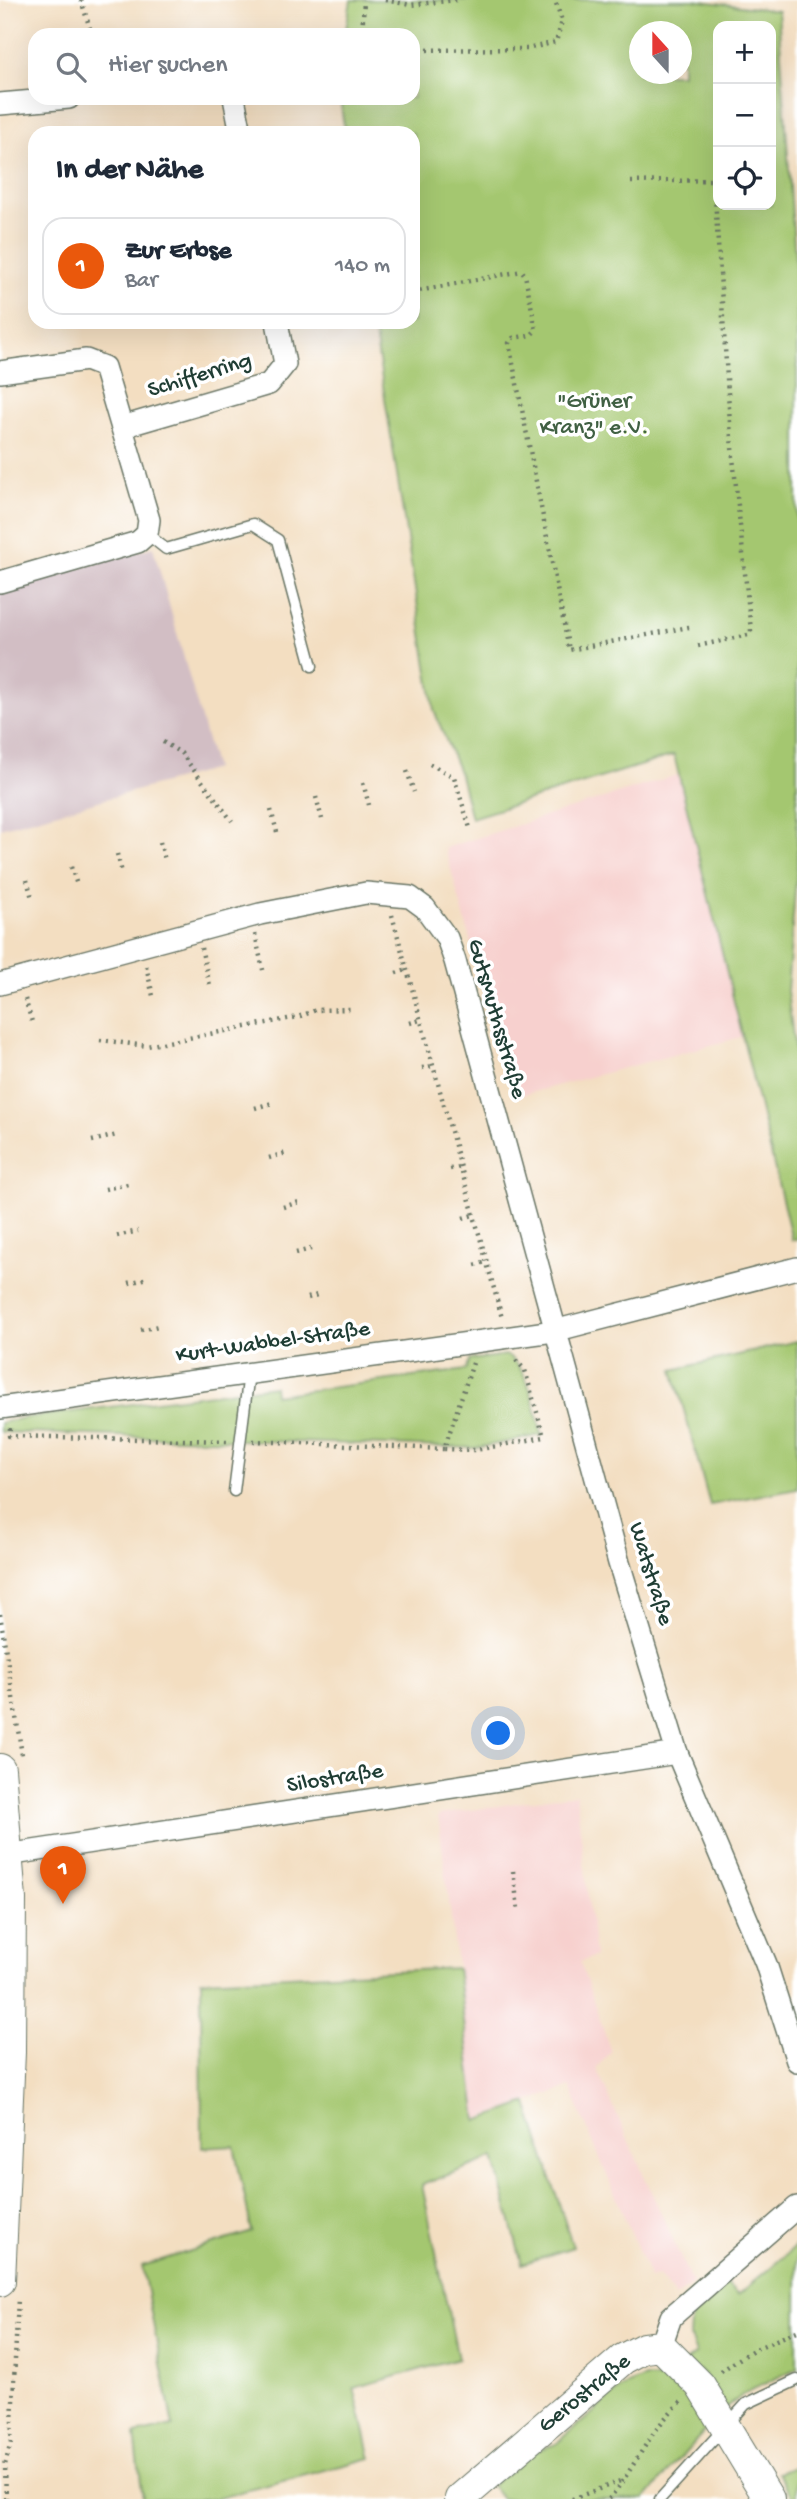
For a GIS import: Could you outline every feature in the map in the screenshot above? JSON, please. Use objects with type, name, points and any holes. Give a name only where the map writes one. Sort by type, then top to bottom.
[{"type":"main road","points":[[0,1769],[4,1855],[11,1899],[10,2052],[0,2281]]},
{"type":"main road","points":[[661,2346],[700,2385],[769,2499]]},
{"type":"main road","name":"Gerostraße","points":[[460,2499],[623,2360],[644,2348],[661,2346]]},
{"type":"street","points":[[0,104],[28,102]]},
{"type":"street","points":[[235,105],[240,126]]},
{"type":"street","name":"Schifferring","points":[[122,427],[269,384],[285,364],[278,329]]},
{"type":"street","points":[[0,372],[86,360],[104,367],[149,520],[147,534],[138,542],[0,582]]},
{"type":"street","name":"GutsMuthsstraße","points":[[0,984],[250,917],[366,893],[386,892],[410,897],[425,908],[447,938],[554,1331]]},
{"type":"street","points":[[554,1331],[797,1268]]},
{"type":"street","name":"Kurt-Wabbel-Straße","points":[[6,1407],[554,1331]]},
{"type":"street","name":"Watstraße","points":[[554,1331],[619,1563],[677,1752],[766,1964],[797,2062]]},
{"type":"street","name":"Silostraße","points":[[4,1855],[677,1752]]},
{"type":"street","points":[[661,2346],[671,2317],[797,2207]]},
{"type":"lane","points":[[147,534],[166,549],[253,524],[278,540],[312,666]]},
{"type":"lane","points":[[234,1491],[249,1373]]},
{"type":"lane","points":[[660,2499],[746,2404],[797,2380]]},
{"type":"path","points":[[81,0],[90,28]]},
{"type":"path","points":[[362,28],[364,0]]},
{"type":"path","points":[[385,0],[410,5],[457,0]]},
{"type":"path","points":[[420,50],[527,49],[556,42],[562,21],[555,0]]},
{"type":"path","points":[[631,182],[711,180],[714,183],[731,438],[751,631],[748,635],[698,646]]},
{"type":"path","points":[[420,291],[522,271],[526,275],[536,330],[531,335],[513,338],[509,343],[569,650],[694,626]]},
{"type":"path","points":[[163,742],[181,753],[232,821]]},
{"type":"path","points":[[430,764],[454,777],[470,828]]},
{"type":"path","points":[[407,771],[414,792]]},
{"type":"path","points":[[363,783],[369,805]]},
{"type":"path","points":[[316,797],[322,818]]},
{"type":"path","points":[[271,810],[277,832]]},
{"type":"path","points":[[160,842],[165,860]]},
{"type":"path","points":[[117,854],[122,872]]},
{"type":"path","points":[[71,867],[76,886]]},
{"type":"path","points":[[27,880],[32,898]]},
{"type":"path","points":[[6,1407],[9,1436],[476,1450],[544,1437],[525,1370],[518,1360],[504,1352],[507,1338],[386,892]]},
{"type":"path","points":[[250,917],[264,974]]},
{"type":"path","points":[[197,931],[210,985]]},
{"type":"path","points":[[142,946],[153,996]]},
{"type":"path","points":[[396,973],[407,970]]},
{"type":"path","points":[[100,1040],[147,1046],[298,1017],[316,1010],[351,1009]]},
{"type":"path","points":[[410,1023],[420,1020]]},
{"type":"path","points":[[422,1068],[433,1066]]},
{"type":"path","points":[[255,1108],[272,1103]]},
{"type":"path","points":[[92,1141],[117,1135]]},
{"type":"path","points":[[269,1157],[286,1153]]},
{"type":"path","points":[[450,1169],[460,1167]]},
{"type":"path","points":[[105,1189],[128,1184]]},
{"type":"path","points":[[283,1207],[299,1202]]},
{"type":"path","points":[[463,1218],[474,1215]]},
{"type":"path","points":[[117,1236],[138,1231]]},
{"type":"path","points":[[296,1253],[311,1249]]},
{"type":"path","points":[[475,1265],[486,1262]]},
{"type":"path","points":[[129,1283],[148,1278]]},
{"type":"path","points":[[308,1298],[317,1295]]},
{"type":"path","points":[[141,1330],[158,1326]]},
{"type":"path","points":[[444,1449],[475,1356]]},
{"type":"path","points":[[513,1871],[517,1908]]},
{"type":"path","points":[[572,2499],[625,2480]]},
{"type":"shaded area","points":[[153,547],[215,769],[0,828],[0,590]]},
{"type":"shaded area","points":[[680,774],[745,1036],[514,1097],[445,848]]},
{"type":"shaded area","points":[[576,1794],[595,1956],[580,1962],[611,2052],[596,2068],[692,2283],[676,2297],[658,2275],[650,2278],[570,2087],[477,2119],[438,1815]]},
{"type":"green space","name":"\"Grüner Kranz\" e.V.","points":[[351,0],[693,0],[778,11],[797,287],[797,866],[787,991],[797,1067],[797,1239],[792,1240],[674,755],[471,818],[460,775],[434,710],[374,329],[420,329],[420,126],[344,126],[341,105],[420,105],[420,28],[346,28]]},
{"type":"green space","points":[[797,1341],[797,1488],[710,1505],[673,1370]]},
{"type":"green space","points":[[506,1355],[521,1370],[526,1380],[542,1435],[476,1448],[0,1432],[0,1423],[23,1418],[274,1386],[275,1395],[466,1370],[470,1360]]},
{"type":"green space","points":[[457,1968],[477,2121],[527,2103],[573,2247],[522,2264],[494,2157],[422,2185],[458,2359],[354,2388],[371,2458],[214,2499],[143,2499],[135,2434],[173,2426],[142,2266],[252,2232],[234,2146],[202,2148],[201,1980]]},
{"type":"green space","points":[[797,2245],[797,2368],[745,2393],[720,2413],[645,2499],[502,2499],[491,2485],[538,2450],[556,2444],[623,2387],[645,2378],[664,2379],[696,2354],[690,2337],[692,2311],[724,2282],[738,2295]]},
{"type":"green space","points":[[797,2466],[797,2499],[795,2499],[778,2473]]},
{"type":"place","name":"Zur Erbse","points":[[63,1904]]}]
